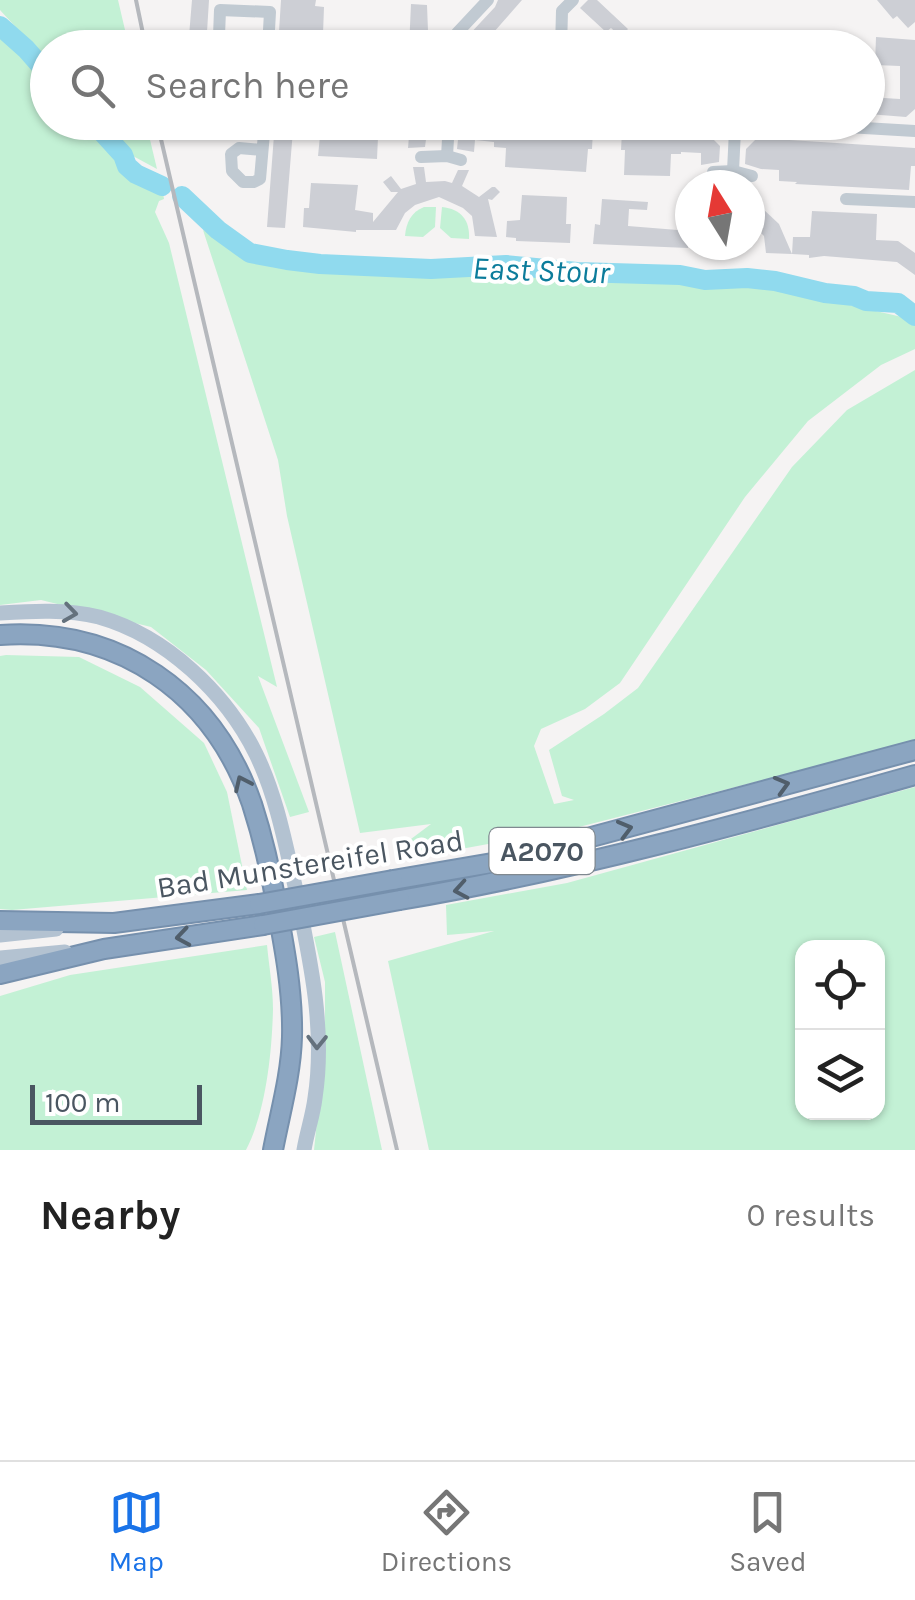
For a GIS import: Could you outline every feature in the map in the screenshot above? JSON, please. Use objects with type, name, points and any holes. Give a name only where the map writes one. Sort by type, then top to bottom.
[{"type":"highway","points":[[0,635],[94,643],[140,664],[190,700],[224,744],[251,802],[271,875],[288,975],[292,1038],[273,1150]]},
{"type":"highway","name":"Bad Munstereifel Road","points":[[114,922],[259,904],[498,862],[915,750]]},
{"type":"highway","name":"Bad Munstereifel Road","points":[[104,949],[496,884],[650,848],[915,776]]},
{"type":"highway","points":[[0,921],[114,922]]},
{"type":"highway","points":[[0,974],[104,949]]},
{"type":"main road","points":[[0,613],[45,610],[81,615],[136,633],[206,683],[234,716],[256,754],[288,856],[314,989],[318,1025],[316,1096],[304,1150]]},
{"type":"main road","name":"Bad Munstereifel Road","points":[[0,934],[114,922]]},
{"type":"main road","name":"Bad Munstereifel Road","points":[[0,958],[104,949]]},
{"type":"street","points":[[461,30],[488,0]]},
{"type":"street","points":[[561,30],[562,11],[573,0]]},
{"type":"street","points":[[885,129],[915,131]]},
{"type":"street","points":[[262,150],[263,140]]},
{"type":"street","points":[[421,157],[454,158],[452,140]]},
{"type":"street","points":[[733,170],[734,140]]},
{"type":"street","points":[[846,199],[915,202]]},
{"type":"green space","points":[[0,0],[118,0],[125,30],[30,30],[30,43],[0,10]]},
{"type":"green space","points":[[0,32],[30,62],[30,140],[102,140],[123,168],[163,193],[164,199],[155,212],[169,243],[277,687],[258,676],[309,812],[290,817],[259,728],[206,670],[151,627],[41,600],[0,605]]},
{"type":"green space","points":[[118,140],[150,140],[157,169],[133,156]]},
{"type":"green space","points":[[424,207],[436,207],[435,227],[423,237],[405,236],[410,218]]},
{"type":"green space","points":[[442,207],[463,217],[469,239],[451,238],[440,228]]},
{"type":"green space","points":[[203,230],[271,267],[478,275],[509,271],[580,280],[748,286],[784,290],[915,320],[915,349],[881,365],[808,421],[745,497],[620,683],[585,709],[541,729],[534,746],[554,804],[574,800],[562,796],[549,750],[638,688],[792,467],[847,410],[915,370],[915,741],[571,829],[439,853],[395,851],[431,824],[360,833],[287,516],[278,460]]},
{"type":"green space","points":[[0,656],[79,657],[140,687],[204,743],[227,792],[247,890],[0,909]]},
{"type":"green space","points":[[915,787],[915,1150],[429,1150],[388,961],[494,931],[447,935],[446,905],[567,883]]},
{"type":"green space","points":[[335,932],[382,1150],[314,1150],[325,1044],[325,982],[314,937]]},
{"type":"green space","points":[[267,945],[273,1009],[269,1062],[259,1118],[246,1150],[0,1150],[0,996],[70,975]]},
{"type":"building","points":[[192,0],[209,0],[207,30],[190,30]]},
{"type":"building","points":[[281,0],[316,0],[315,6],[324,7],[323,30],[279,30]]},
{"type":"building","points":[[498,0],[522,0],[496,30],[473,30]]},
{"type":"building","points":[[588,0],[597,0],[628,29],[604,30],[580,8]]},
{"type":"building","points":[[877,0],[915,0],[915,22],[908,28],[897,16],[893,19]]},
{"type":"building","points":[[411,4],[427,5],[428,30],[410,30]]},
{"type":"building","points":[[885,38],[915,40],[915,109],[906,117],[885,115],[885,98],[900,99],[900,66],[885,65]]},
{"type":"building","points":[[274,140],[292,140],[285,228],[267,227]]},
{"type":"building","points":[[320,140],[378,140],[377,159],[318,156]]},
{"type":"building","points":[[409,140],[426,140],[425,147],[408,148]]},
{"type":"building","points":[[458,140],[475,140],[474,152],[457,149]]},
{"type":"building","points":[[475,140],[592,140],[586,172],[505,167],[506,148],[494,147],[494,142]]},
{"type":"building","points":[[622,140],[714,140],[720,146],[719,162],[701,165],[701,153],[671,154],[670,176],[624,175],[625,150],[621,150]]},
{"type":"building","points":[[755,140],[915,148],[915,166],[911,166],[909,190],[795,184],[779,181],[779,170],[745,164],[746,149]]},
{"type":"building","points":[[413,167],[424,167],[426,182],[452,183],[458,170],[469,170],[462,186],[479,197],[495,187],[500,192],[488,199],[497,237],[475,236],[472,216],[439,197],[415,205],[405,213],[396,230],[356,232],[303,227],[311,183],[358,185],[355,210],[373,213],[373,222],[398,192],[391,192],[383,182],[391,176],[401,189],[416,184]]},
{"type":"building","points":[[522,195],[567,197],[570,243],[516,241],[506,237],[507,221],[520,220]]},
{"type":"building","points":[[602,199],[648,202],[647,210],[629,209],[628,226],[675,230],[675,247],[593,244],[595,224],[600,225]]},
{"type":"building","points":[[765,211],[779,224],[792,254],[766,253]]},
{"type":"building","points":[[812,211],[877,214],[876,240],[898,241],[915,253],[915,275],[897,262],[792,254],[793,237],[810,237]]},
{"type":"waterway","name":"East Stour","points":[[0,26],[30,54]]},
{"type":"waterway","name":"East Stour","points":[[109,140],[136,174],[162,186]]},
{"type":"waterway","name":"East Stour","points":[[182,196],[250,253],[287,260],[431,269],[506,265],[680,275],[705,280],[747,278],[866,301],[898,303],[915,316]]},
{"type":"railway","points":[[136,0],[142,30]]},
{"type":"railway","points":[[161,140],[397,1150]]}]
